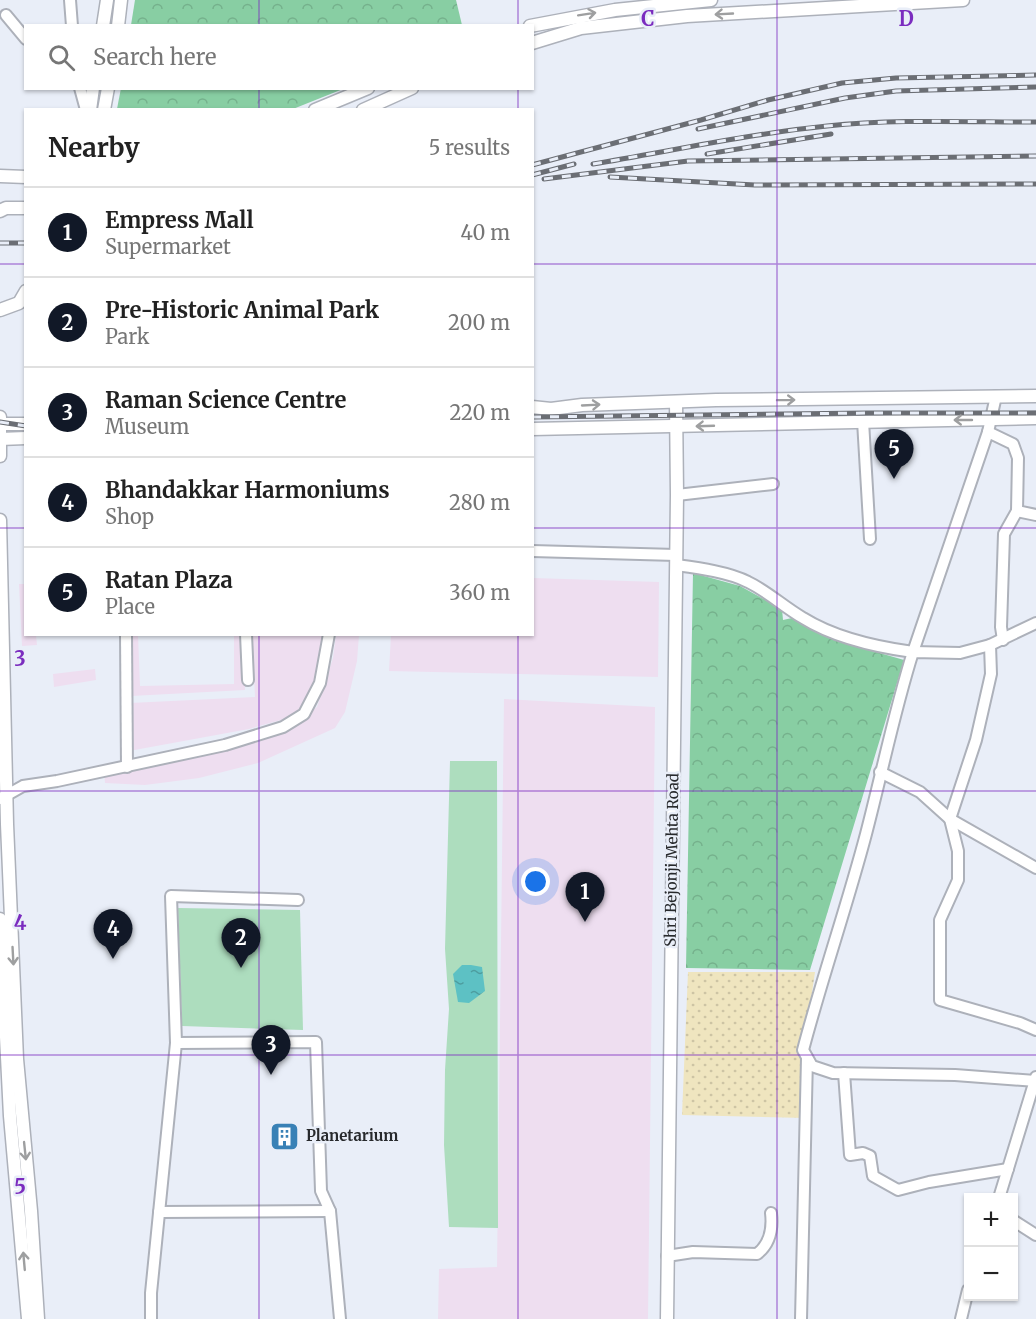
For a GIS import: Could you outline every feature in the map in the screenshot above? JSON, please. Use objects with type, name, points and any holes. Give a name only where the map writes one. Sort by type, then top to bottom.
[{"type":"main road","points":[[103,24],[107,0]]},
{"type":"main road","points":[[118,24],[121,0]]},
{"type":"main road","points":[[534,25],[606,11],[711,0]]},
{"type":"main road","points":[[534,42],[581,28],[687,16],[963,0]]},
{"type":"main road","points":[[86,108],[92,90]]},
{"type":"main road","points":[[104,108],[108,90]]},
{"type":"main road","points":[[320,108],[363,90]]},
{"type":"main road","points":[[367,108],[408,90]]},
{"type":"main road","points":[[0,176],[24,177]]},
{"type":"main road","points":[[0,211],[6,208],[24,208]]},
{"type":"main road","points":[[0,310],[19,303],[24,294]]},
{"type":"main road","points":[[534,407],[551,409],[582,405],[676,402],[1036,396]]},
{"type":"main road","name":"Shri Bejonji Mehta Road","points":[[667,1319],[677,495],[676,402]]},
{"type":"main road","points":[[0,417],[0,456]]},
{"type":"main road","points":[[534,429],[675,427],[863,420],[990,426],[1036,418]]},
{"type":"main road","points":[[0,424],[24,424]]},
{"type":"main road","points":[[0,439],[24,438]]},
{"type":"main road","points":[[0,520],[3,797],[17,1059],[38,1319]]},
{"type":"main road","points":[[0,919],[10,1116],[28,1319]]},
{"type":"street","points":[[70,0],[72,24]]},
{"type":"street","points":[[6,15],[24,37]]},
{"type":"street","points":[[73,90],[86,108]]},
{"type":"street","points":[[81,90],[86,108]]},
{"type":"street","points":[[996,396],[990,426],[899,696],[866,834],[803,1050],[812,1066],[833,1073],[1035,1079],[1000,1193]]},
{"type":"street","points":[[863,420],[870,539]]},
{"type":"street","points":[[990,426],[1013,444],[1016,450],[1019,486],[1017,511],[1004,534],[1000,627],[1003,640]]},
{"type":"street","points":[[677,495],[773,484]]},
{"type":"street","points":[[1017,511],[1036,515]]},
{"type":"street","points":[[534,551],[676,560],[747,581],[804,619],[846,637],[882,648],[913,652],[960,653],[1003,640],[1036,623]]},
{"type":"street","points":[[126,636],[127,766]]},
{"type":"street","points":[[246,636],[248,680]]},
{"type":"street","points":[[3,797],[23,786],[225,745],[283,727],[304,714],[320,683],[329,636]]},
{"type":"street","points":[[990,645],[991,674],[976,740],[950,819],[958,851],[958,880],[940,920],[940,1000],[1020,1023],[1036,1030]]},
{"type":"street","points":[[880,772],[920,792],[950,819],[1036,868]]},
{"type":"street","points":[[151,1319],[151,1293],[176,1043],[171,896],[298,900]]},
{"type":"street","points":[[176,1043],[316,1042],[321,1191],[330,1211],[340,1319]]},
{"type":"street","points":[[801,1319],[807,1058]]},
{"type":"street","points":[[844,1073],[850,1155],[870,1156],[873,1176],[894,1190],[948,1178],[1008,1169]]},
{"type":"street","points":[[159,1212],[330,1211]]},
{"type":"street","points":[[667,1256],[693,1252],[757,1254],[771,1234],[771,1213]]},
{"type":"street","points":[[1018,1224],[1036,1235]]},
{"type":"street","points":[[961,1319],[966,1301]]},
{"type":"shaded area","points":[[534,578],[659,582],[658,677],[389,671],[391,636],[534,636]]},
{"type":"shaded area","points":[[19,584],[24,584],[24,636],[36,636],[37,645],[22,646]]},
{"type":"shaded area","points":[[130,636],[138,636],[140,686],[234,684],[234,636],[243,636],[245,690],[131,696]]},
{"type":"shaded area","points":[[252,636],[327,636],[318,680],[299,715],[249,729],[129,751],[130,703],[255,697]]},
{"type":"shaded area","points":[[336,636],[359,636],[357,661],[345,712],[335,728],[258,763],[199,778],[145,785],[105,783],[104,772],[300,720],[317,707],[333,658]]},
{"type":"shaded area","points":[[95,669],[96,680],[54,687],[53,674]]},
{"type":"shaded area","points":[[504,699],[655,707],[648,1319],[438,1319],[439,1269],[497,1267]]},
{"type":"green space","points":[[135,0],[456,0],[462,24],[131,24]]},
{"type":"green space","points":[[121,90],[340,90],[296,108],[117,108]]},
{"type":"green space","points":[[693,573],[740,586],[782,609],[783,620],[792,618],[845,643],[904,660],[810,970],[686,968]]},
{"type":"green space","points":[[450,761],[497,761],[498,1228],[449,1227],[444,1145],[449,1009],[445,949]]},
{"type":"green space","points":[[178,908],[300,910],[303,1030],[182,1026]]},
{"type":"sand","points":[[688,972],[815,972],[802,1060],[806,1118],[682,1115]]},
{"type":"water","points":[[462,965],[482,967],[485,991],[469,1003],[458,1002],[453,974]]},
{"type":"railway","points":[[534,164],[768,100],[842,83],[896,78],[1036,75]]},
{"type":"railway","points":[[698,129],[845,98],[896,91],[1036,87]]},
{"type":"railway","points":[[593,164],[739,138],[827,126],[904,122],[1036,122]]},
{"type":"railway","points":[[707,154],[831,134]]},
{"type":"railway","points":[[544,179],[688,161],[1036,156]]},
{"type":"railway","points":[[534,174],[574,164]]},
{"type":"railway","points":[[610,177],[755,185],[1036,184]]},
{"type":"railway","points":[[0,243],[24,243]]},
{"type":"railway","points":[[534,417],[1036,413]]},
{"type":"railway","points":[[0,422],[24,426]]},
{"type":"place","name":"Ratan Plaza","points":[[894,479]]},
{"type":"place","name":"Empress Mall","points":[[585,922]]},
{"type":"place","name":"Bhandakkar Harmoniums","points":[[113,959]]},
{"type":"place","name":"Pre-Historic Animal Park","points":[[241,968]]},
{"type":"place","name":"Raman Science Centre","points":[[271,1075]]},
{"type":"place","name":"Planetarium","points":[[285,1136]]}]
